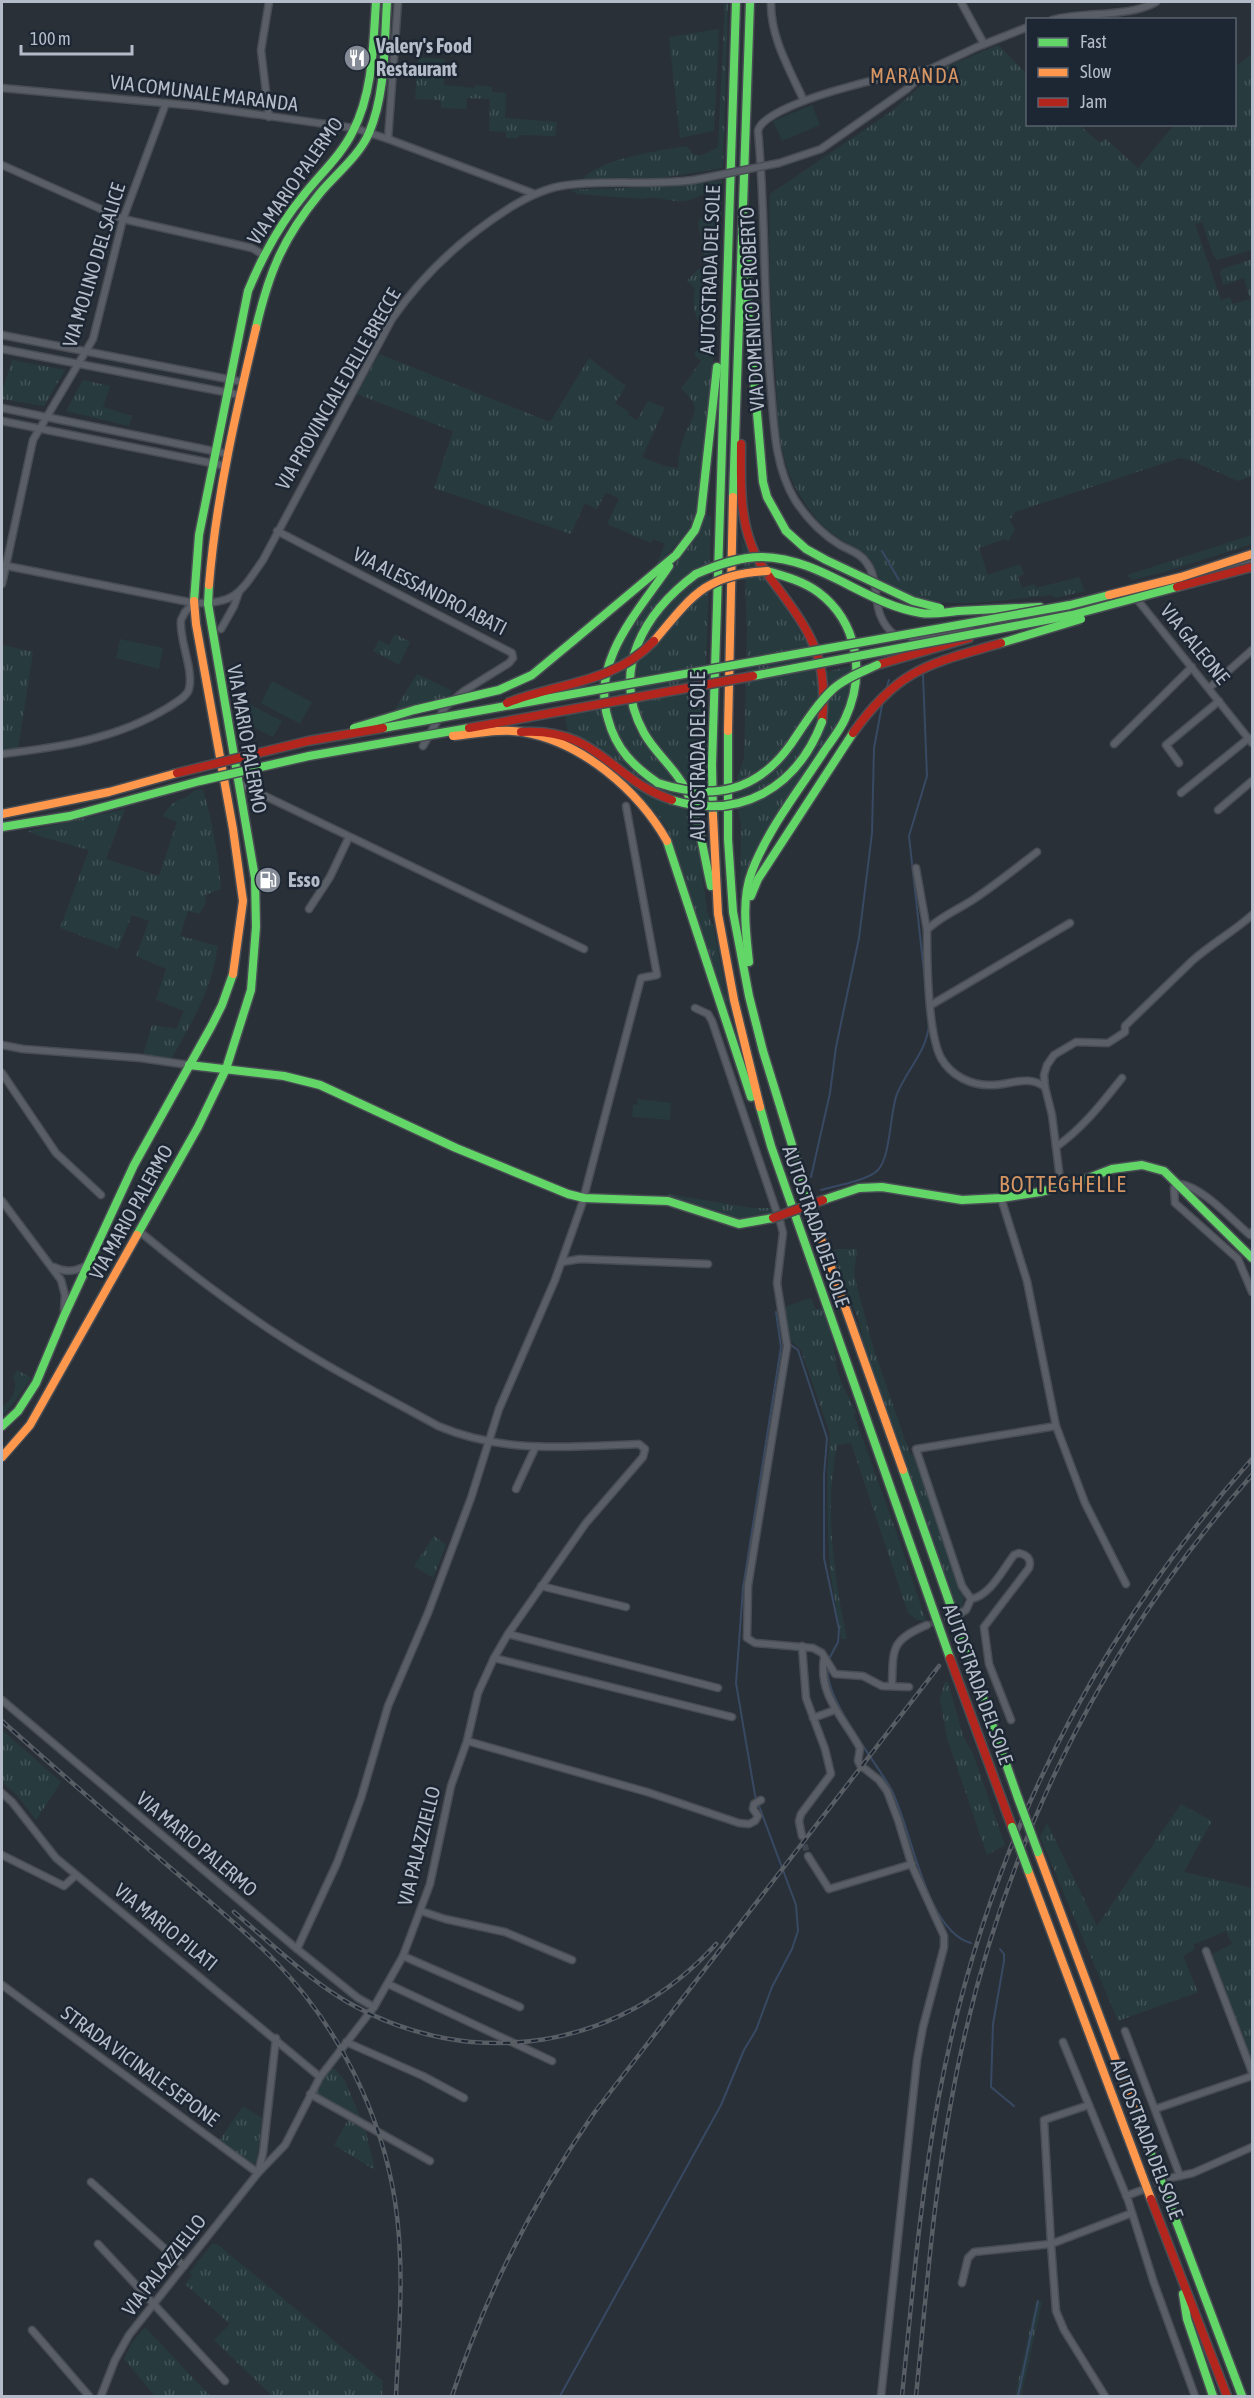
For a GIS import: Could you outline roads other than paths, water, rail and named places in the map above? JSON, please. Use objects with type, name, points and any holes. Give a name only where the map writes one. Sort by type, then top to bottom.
[{"type":"main road","name":"VIA MARIO PALERMO","points":[[2,1426],[18,1412],[36,1383],[64,1316],[134,1165],[222,1005],[234,970],[241,928],[242,880],[202,666],[194,603],[199,535],[214,450],[248,291],[262,254],[289,213],[343,146],[354,128],[369,89],[376,2]]},
{"type":"main road","name":"VIA MARIO PALERMO","points":[[2,1457],[30,1425],[198,1127],[226,1069],[251,990],[256,927],[255,878],[208,604],[213,538],[228,454],[262,297],[281,249],[320,195],[363,144],[369,132],[381,91],[387,2]]},
{"type":"main road","name":"AUTOSTRADA DEL SOLE","points":[[736,2],[712,765],[718,914],[746,1057],[771,1146],[951,1661],[1227,2397]]},
{"type":"main road","name":"AUTOSTRADA DEL SOLE","points":[[750,2],[736,387],[727,764],[728,839],[733,912],[749,996],[780,1113],[820,1239],[1018,1798],[1242,2397]]},
{"type":"main road","points":[[746,151],[748,309],[763,482],[767,497],[786,531],[806,549],[903,597],[933,607],[958,611]]},
{"type":"main road","points":[[726,286],[701,513],[694,530],[618,644],[603,683],[605,712],[615,743],[635,768],[658,783],[675,790],[700,794],[732,790],[747,784],[776,763],[819,705],[834,689],[853,676],[877,665],[935,650],[987,632]]},
{"type":"main road","points":[[390,741],[538,731],[568,737],[584,744],[661,797],[686,805],[719,808],[756,798],[790,774],[815,741],[822,722],[825,685],[819,653],[805,624],[764,569],[751,545],[746,529],[742,512],[741,433],[736,387]]},
{"type":"main road","points":[[308,741],[1070,605],[1181,577],[1252,554]]},
{"type":"main road","points":[[2,814],[109,792],[214,763],[308,741],[414,710],[499,690],[532,675],[676,555]]},
{"type":"main road","points":[[718,914],[701,827],[690,799],[675,772],[652,746],[642,729],[631,695],[633,654],[648,620],[674,590],[696,574],[724,562],[744,558],[772,558],[813,567],[895,606],[923,613],[1070,605]]},
{"type":"main road","points":[[2,827],[70,816],[200,781],[309,756],[579,709],[1072,615],[1252,567]]},
{"type":"main road","points":[[490,710],[526,694],[608,673],[622,667],[647,649],[695,592],[708,584],[734,574],[767,571],[802,581],[820,592],[843,618],[852,635],[858,662],[854,698],[845,719],[764,844],[751,874],[745,937],[762,1051]]},
{"type":"main road","points":[[746,910],[758,879],[853,733],[875,702],[890,687],[907,675],[930,664],[1036,634],[1153,595]]},
{"type":"main road","points":[[521,732],[558,743],[577,752],[641,800],[654,816],[667,841],[746,1085],[771,1146]]},
{"type":"main road","points":[[189,1065],[284,1076],[320,1085],[551,1189],[584,1198],[668,1201],[739,1224],[777,1216],[859,1188],[882,1187],[962,1200],[1001,1198],[1061,1186],[1112,1168],[1142,1165],[1164,1171],[1252,1258]]},
{"type":"main road","points":[[1182,2281],[1187,2319],[1213,2397]]},
{"type":"street","points":[[269,2],[261,50],[269,117]]},
{"type":"street","points":[[388,139],[398,2]]},
{"type":"street","points":[[771,2],[771,19],[776,37],[804,101],[874,79],[928,70],[1026,28]]},
{"type":"street","points":[[961,2],[984,44]]},
{"type":"street","points":[[1060,18],[1077,14],[1138,9],[1156,2]]},
{"type":"street","name":"VIA PROVINCIALE DELLE BRECCE","points":[[3,565],[194,603],[208,604],[226,601],[240,590],[263,560],[392,319],[411,292],[462,241],[497,216],[535,194],[561,186],[672,183],[694,180],[779,163],[821,149],[907,89],[928,70]]},
{"type":"street","name":"VIA COMUNALE MARANDA","points":[[2,88],[166,104],[354,128],[535,194]]},
{"type":"street","name":"VIA DOMENICO DE ROBERTO","points":[[804,101],[766,118],[760,124],[758,131],[763,191],[766,333],[779,458],[795,499],[819,529],[838,544],[862,557],[868,564],[881,618],[891,632],[898,637],[910,639],[1004,624],[1133,595],[1252,560]]},
{"type":"street","name":"VIA MOLINO DEL SALICE","points":[[2,584],[3,565],[30,449],[39,429],[80,364],[95,334],[123,219],[166,104]]},
{"type":"street","points":[[2,165],[123,219],[252,248],[262,254]]},
{"type":"street","points":[[2,335],[243,382]]},
{"type":"street","points":[[2,349],[240,395]]},
{"type":"street","points":[[2,408],[228,454]]},
{"type":"street","points":[[2,421],[226,466]]},
{"type":"street","name":"VIA ALESSANDRO ABATI","points":[[277,531],[512,653],[513,658],[509,663],[464,691],[445,707],[423,746]]},
{"type":"street","name":"VIA PROVINCIALE DELLE BRECCE","points":[[221,629],[240,590]]},
{"type":"street","name":"VIA GALEONE","points":[[1133,595],[1251,740]]},
{"type":"street","points":[[2,754],[103,738],[146,720],[182,698],[190,686],[181,620],[184,612],[194,603]]},
{"type":"street","points":[[1209,688],[1252,651]]},
{"type":"street","points":[[1114,744],[1192,667]]},
{"type":"street","points":[[1179,763],[1166,745],[1219,701]]},
{"type":"street","points":[[1181,794],[1251,740]]},
{"type":"street","points":[[1218,810],[1252,781]]},
{"type":"street","points":[[237,783],[584,949]]},
{"type":"street","points":[[297,1949],[341,1853],[361,1798],[388,1706],[432,1603],[490,1441],[499,1409],[562,1262],[584,1198],[640,978],[657,975],[626,806]]},
{"type":"street","points":[[309,909],[330,877],[349,837]]},
{"type":"street","points":[[927,930],[934,921],[950,915],[978,897],[1037,852]]},
{"type":"street","points":[[916,868],[927,930],[927,964],[931,1005],[938,1049],[947,1066],[956,1075],[977,1084],[992,1085],[1031,1080],[1045,1087]]},
{"type":"street","points":[[1061,1186],[1052,1115],[1044,1075],[1054,1055],[1076,1042],[1108,1043],[1125,1032],[1125,1026],[1192,961],[1232,933],[1252,915]]},
{"type":"street","points":[[931,1005],[1070,923]]},
{"type":"street","points":[[695,1008],[708,1014],[712,1021],[783,1233],[777,1283],[787,1343],[756,1529],[748,1586],[746,1633],[749,1641],[755,1643],[802,1646],[818,1650],[835,1674],[863,1676],[882,1686],[909,1687]]},
{"type":"street","points":[[2,1045],[189,1065]]},
{"type":"street","points":[[2,1073],[56,1153],[101,1196]]},
{"type":"street","points":[[1056,1147],[1070,1137],[1095,1112],[1122,1078]]},
{"type":"street","points":[[1252,1232],[1250,1235],[1197,1190],[1185,1184],[1177,1184],[1173,1190],[1175,1203],[1238,1259],[1252,1292]]},
{"type":"street","points":[[1001,1198],[1027,1281],[1056,1426],[1085,1503],[1126,1584]]},
{"type":"street","points":[[2,1200],[50,1262],[64,1288],[64,1316]]},
{"type":"street","points":[[139,1232],[183,1267],[310,1356],[438,1426],[458,1434],[535,1448],[516,1489]]},
{"type":"street","points":[[562,1262],[580,1259],[708,1264]]},
{"type":"street","points":[[50,1262],[62,1270],[73,1270],[87,1265]]},
{"type":"street","points":[[971,1599],[962,1586],[916,1449],[1056,1426]]},
{"type":"street","name":"VIA PALAZZIELLO","points":[[101,2397],[121,2349],[184,2265],[258,2173],[285,2145],[320,2077],[374,2007],[388,1984],[402,1956],[430,1884],[451,1786],[467,1741],[478,1693],[494,1658],[508,1634],[586,1523],[643,1457],[645,1449],[639,1444],[535,1448]]},
{"type":"street","points":[[971,1599],[987,1591],[1014,1555],[1019,1552],[1028,1557],[1029,1568],[984,1627],[989,1664],[1011,1720]]},
{"type":"street","points":[[542,1586],[626,1607]]},
{"type":"street","points":[[959,1614],[966,1610],[971,1599]]},
{"type":"street","points":[[892,1685],[892,1660],[898,1643],[906,1635],[927,1625]]},
{"type":"street","points":[[508,1634],[718,1688]]},
{"type":"street","points":[[802,1646],[804,1686],[831,1774],[801,1814],[799,1821],[802,1836]]},
{"type":"street","points":[[494,1658],[732,1717]]},
{"type":"street","points":[[826,1661],[823,1676],[826,1690],[835,1710],[860,1748],[858,1761],[860,1765],[879,1780],[887,1791],[912,1864],[944,1936],[944,1947],[923,2027],[917,2060],[881,2397]]},
{"type":"street","name":"VIA MARIO PALERMO","points":[[2,1700],[297,1949],[358,1998],[374,2007]]},
{"type":"street","points":[[813,1719],[835,1710]]},
{"type":"street","points":[[467,1741],[647,1792],[739,1822],[750,1824],[755,1821],[758,1816],[753,1809],[754,1804],[761,1800]]},
{"type":"street","name":"VIA MARIO PILATI","points":[[2,1793],[12,1802],[56,1858],[276,2038],[320,2077]]},
{"type":"street","points":[[2,1855],[64,1886],[76,1875]]},
{"type":"street","points":[[807,1856],[829,1889],[912,1864]]},
{"type":"street","points":[[420,1911],[505,1932],[572,1960]]},
{"type":"street","points":[[1155,2109],[1252,2074],[1206,1951]]},
{"type":"street","points":[[402,1956],[520,2007]]},
{"type":"street","points":[[388,1984],[552,2061]]},
{"type":"street","name":"STRADA VICINALE SEPONE","points":[[2,1985],[258,2173]]},
{"type":"street","points":[[1125,2031],[1180,2176]]},
{"type":"street","points":[[258,2173],[263,2154],[276,2038]]},
{"type":"street","points":[[346,2042],[423,2076],[464,2098]]},
{"type":"street","points":[[1063,2042],[1126,2196],[1195,2397]]},
{"type":"street","points":[[310,2094],[430,2161]]},
{"type":"street","points":[[1089,2105],[1044,2120],[1056,2311],[1064,2330],[1105,2397]]},
{"type":"street","points":[[1170,2178],[1193,2173],[1252,2147]]},
{"type":"street","points":[[91,2182],[184,2265]]},
{"type":"street","points":[[1126,2196],[1142,2190]]},
{"type":"street","points":[[962,2283],[968,2258],[974,2252],[1051,2244],[1132,2213]]},
{"type":"street","points":[[98,2244],[225,2381]]},
{"type":"street","points":[[32,2330],[89,2397]]},
{"type":"waterway","points":[[882,551],[899,580]]},
{"type":"waterway","points":[[923,675],[927,776],[909,836],[927,999]]},
{"type":"waterway","points":[[887,686],[889,680]]},
{"type":"waterway","points":[[811,1177],[830,1093],[836,1047],[859,938],[872,833],[874,748],[883,700]]},
{"type":"waterway","points":[[821,1190],[867,1177],[878,1170],[888,1144],[897,1094],[921,1051],[929,1023]]},
{"type":"waterway","points":[[560,2396],[721,2105],[798,1931],[796,1905],[755,1795],[736,1683],[743,1588],[781,1347],[776,1312]]},
{"type":"waterway","points":[[788,1343],[798,1350],[827,1438],[824,1475],[824,1558],[839,1629],[838,1642],[829,1659]]},
{"type":"waterway","points":[[828,1665],[828,1678],[841,1710],[891,1789],[899,1806],[931,1899],[942,1919],[955,1935],[971,1943]]},
{"type":"waterway","points":[[1000,1949],[1004,1954],[1004,1961],[993,2024],[991,2087],[1014,2106]]},
{"type":"waterway","points":[[1018,2396],[1038,2301]]},
{"type":"tunnel","points":[[927,1625],[955,1615]]},
{"type":"tunnel","points":[[802,1836],[808,1856]]},
{"type":"tunnel","points":[[1145,2188],[1170,2178]]},
{"type":"railway","points":[[902,2396],[921,2212],[938,2101],[958,2011],[983,1924],[1014,1840],[1051,1758],[1093,1679],[1140,1603],[1194,1529],[1252,1459]]},
{"type":"railway","points":[[916,2396],[935,2212],[951,2102],[970,2015],[994,1930],[1023,1847],[1058,1767],[1098,1690],[1144,1615],[1195,1543],[1252,1475]]},
{"type":"railway","points":[[452,2396],[496,2285],[531,2214],[594,2113],[939,1666]]},
{"type":"railway","points":[[2,1721],[262,1948],[298,1986],[337,2042],[353,2072],[379,2135],[395,2201],[401,2274],[396,2396]]},
{"type":"railway","points":[[234,1912],[304,1972],[349,2003],[396,2025],[445,2038],[494,2043],[543,2039],[590,2028],[636,2008],[678,1980],[716,1944]]},
{"type":"place","name":"Valery's Food Restaurant","points":[[357,58]]},
{"type":"place","name":"Esso","points":[[268,880]]},
{"type":"district","name":"MARANDA","points":[[915,76]]},
{"type":"district","name":"BOTTEGHELLE","points":[[1063,1184]]}]
